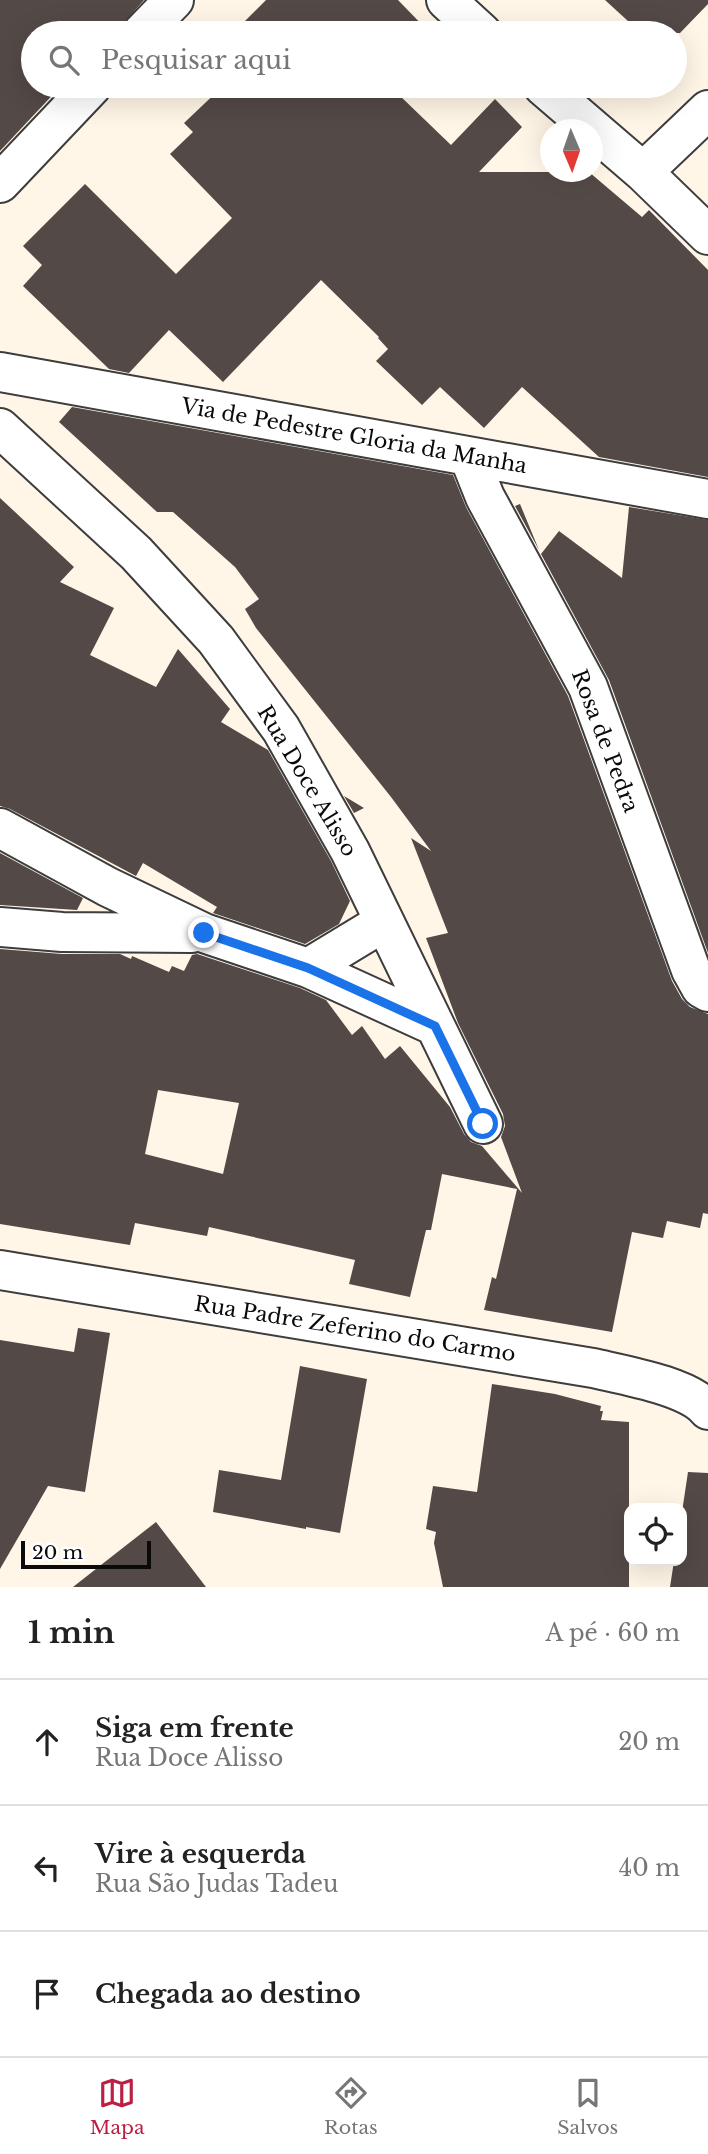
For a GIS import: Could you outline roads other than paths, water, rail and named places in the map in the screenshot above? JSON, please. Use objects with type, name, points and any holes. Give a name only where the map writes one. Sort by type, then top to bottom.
[{"type":"street","points":[[154,21],[174,0]]},
{"type":"street","points":[[446,0],[469,21]]},
{"type":"street","points":[[0,183],[81,98]]},
{"type":"street","points":[[557,98],[643,172],[708,236]]},
{"type":"street","points":[[643,172],[708,110]]},
{"type":"street","name":"Via de Pedestre Gloria da Manha","points":[[0,372],[708,499]]},
{"type":"street","name":"Rua Doce Alisso","points":[[0,428],[136,553],[216,640],[281,729],[350,852],[483,1124]]},
{"type":"street","name":"Rosa de Pedra","points":[[469,457],[485,498],[588,687],[691,970],[701,988],[708,992]]},
{"type":"street","points":[[0,828],[108,887],[204,933],[308,968],[435,1026]]},
{"type":"street","points":[[308,968],[384,922]]},
{"type":"street","points":[[0,927],[62,932],[204,933]]},
{"type":"street","name":"Rua Padre Zeferino do Carmo","points":[[0,1270],[593,1368],[680,1391],[707,1405]]}]
